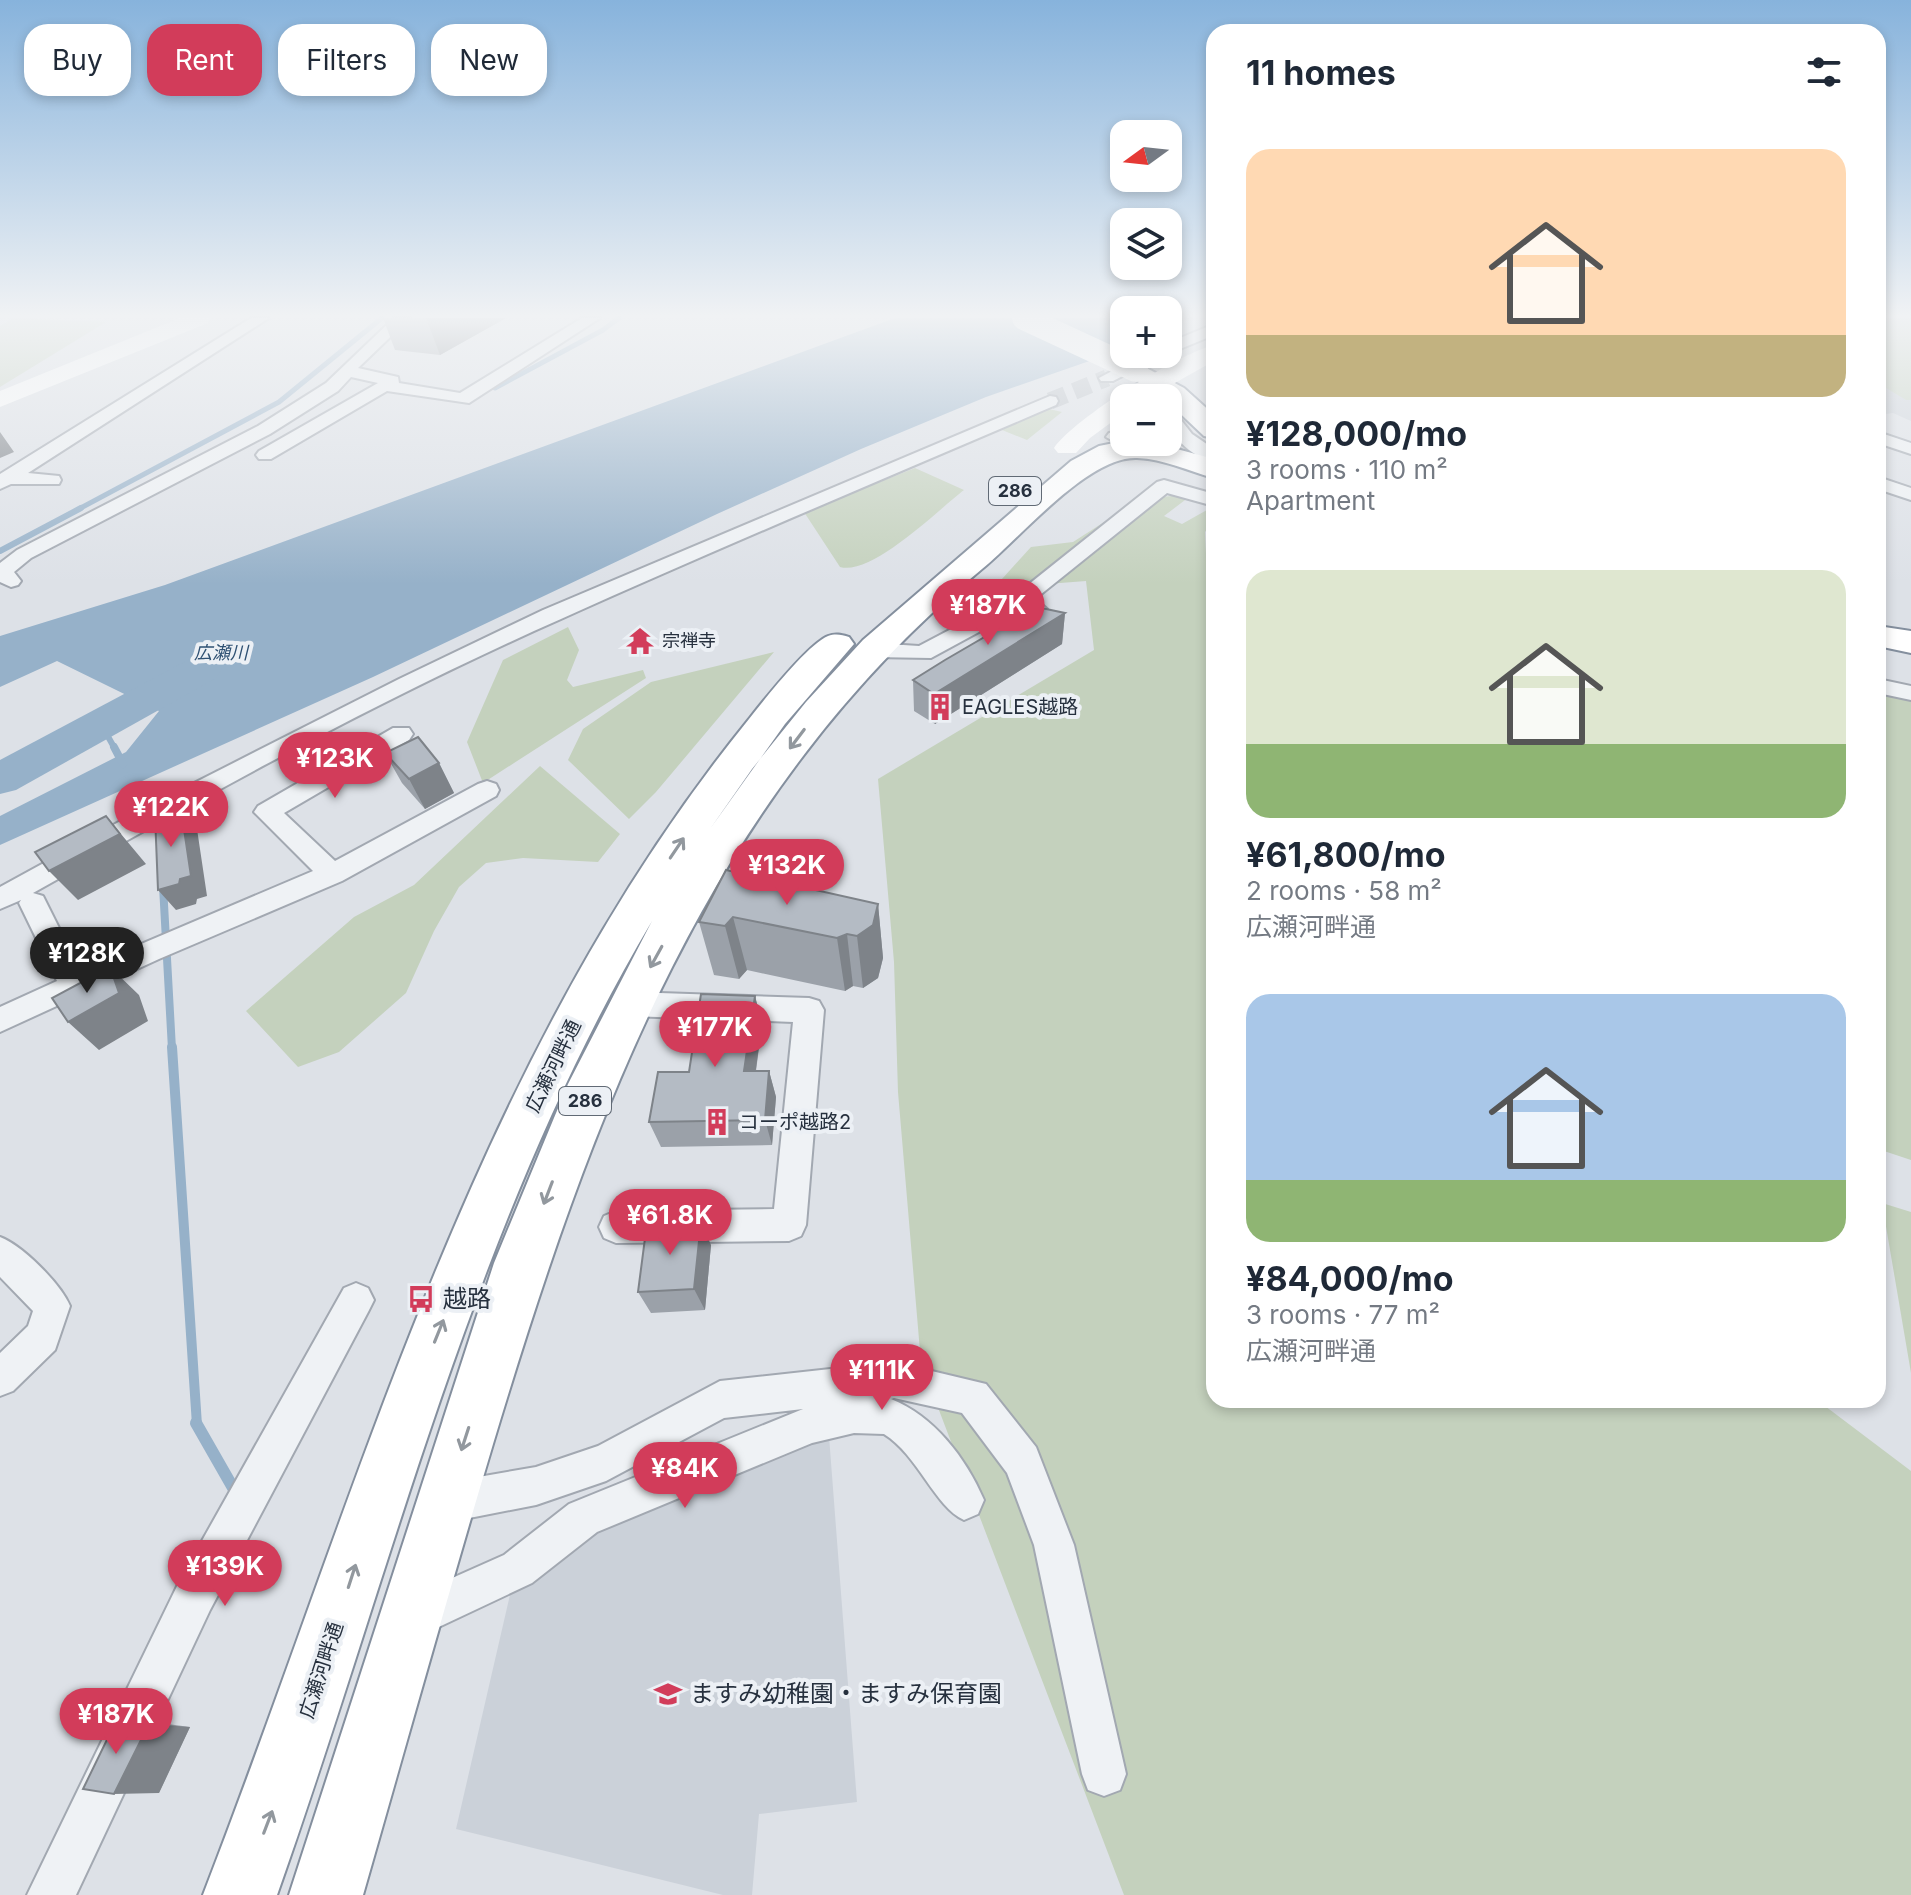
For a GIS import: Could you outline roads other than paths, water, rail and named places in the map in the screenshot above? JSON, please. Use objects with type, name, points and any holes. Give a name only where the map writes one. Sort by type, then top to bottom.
[{"type":"highway","points":[[1109,441],[1110,452],[1170,454],[1206,466]]},
{"type":"highway","name":"広瀬河畔通","points":[[240,1895],[282,1786],[410,1404],[542,1083],[648,890],[747,746],[831,650],[973,524],[1109,441]]},
{"type":"highway","name":"広瀬河畔通","points":[[326,1895],[444,1503],[528,1243],[579,1114],[630,1004],[703,903],[753,797],[809,723],[872,650],[915,607],[1109,441]]},
{"type":"highway","points":[[1886,637],[1911,642]]},
{"type":"highway","points":[[1886,660],[1911,665]]},
{"type":"street","points":[[3,479],[120,406]]},
{"type":"street","points":[[11,581],[2,572],[24,554],[264,430],[301,406]]},
{"type":"street","points":[[265,455],[349,406]]},
{"type":"street","points":[[0,899],[146,818],[407,684],[551,615],[1037,406]]},
{"type":"street","name":"広瀬河畔通","points":[[1109,441],[1081,433],[1110,420]]},
{"type":"street","points":[[1182,420],[1206,448]]},
{"type":"street","points":[[1886,440],[1911,449]]},
{"type":"street","points":[[3,479],[52,480]]},
{"type":"street","points":[[872,650],[923,653],[1021,600],[1164,486],[1206,498]]},
{"type":"street","points":[[1886,486],[1911,494]]},
{"type":"street","points":[[936,670],[1036,609],[1021,600]]},
{"type":"street","points":[[1886,688],[1911,693]]},
{"type":"street","points":[[333,874],[267,812],[401,734]]},
{"type":"street","points":[[0,1020],[159,947],[333,874],[487,790]]},
{"type":"street","points":[[33,903],[74,986]]},
{"type":"street","points":[[616,1227],[789,1225],[809,1010],[630,1004]]},
{"type":"street","points":[[0,1253],[52,1306],[42,1337],[0,1378]]},
{"type":"street","points":[[51,1895],[195,1595],[356,1300]]},
{"type":"street","points":[[444,1503],[536,1486],[606,1462],[720,1400],[894,1380],[973,1397],[1022,1461],[1054,1545],[1104,1774]]},
{"type":"street","points":[[410,1618],[518,1569],[583,1518],[812,1424],[848,1415],[882,1413],[918,1436],[946,1470],[964,1500]]},
{"type":"water","name":"広瀬川","points":[[653,406],[963,406],[717,514],[373,677],[0,845],[0,816],[126,752],[159,711],[57,661],[0,687],[0,636],[165,585]]},
{"type":"waterway","points":[[77,510],[271,406]]},
{"type":"waterway","points":[[0,551],[81,508]]},
{"type":"waterway","name":"広瀬川","points":[[0,779],[202,669]]},
{"type":"waterway","points":[[101,724],[115,749]]},
{"type":"waterway","points":[[114,747],[123,764]]},
{"type":"waterway","points":[[129,776],[144,803]]},
{"type":"waterway","points":[[163,886],[172,1049]]},
{"type":"waterway","points":[[172,1047],[197,1425]]},
{"type":"waterway","points":[[197,1425],[236,1493]]},
{"type":"place","name":"宗禅寺","points":[[640,641]]},
{"type":"place","name":"EAGLES越路","points":[[940,707]]},
{"type":"place","name":"コーポ越路2","points":[[717,1122]]},
{"type":"place","name":"越路","points":[[421,1299]]},
{"type":"place","name":"ますみ幼稚園・ますみ保育園","points":[[668,1694]]}]
